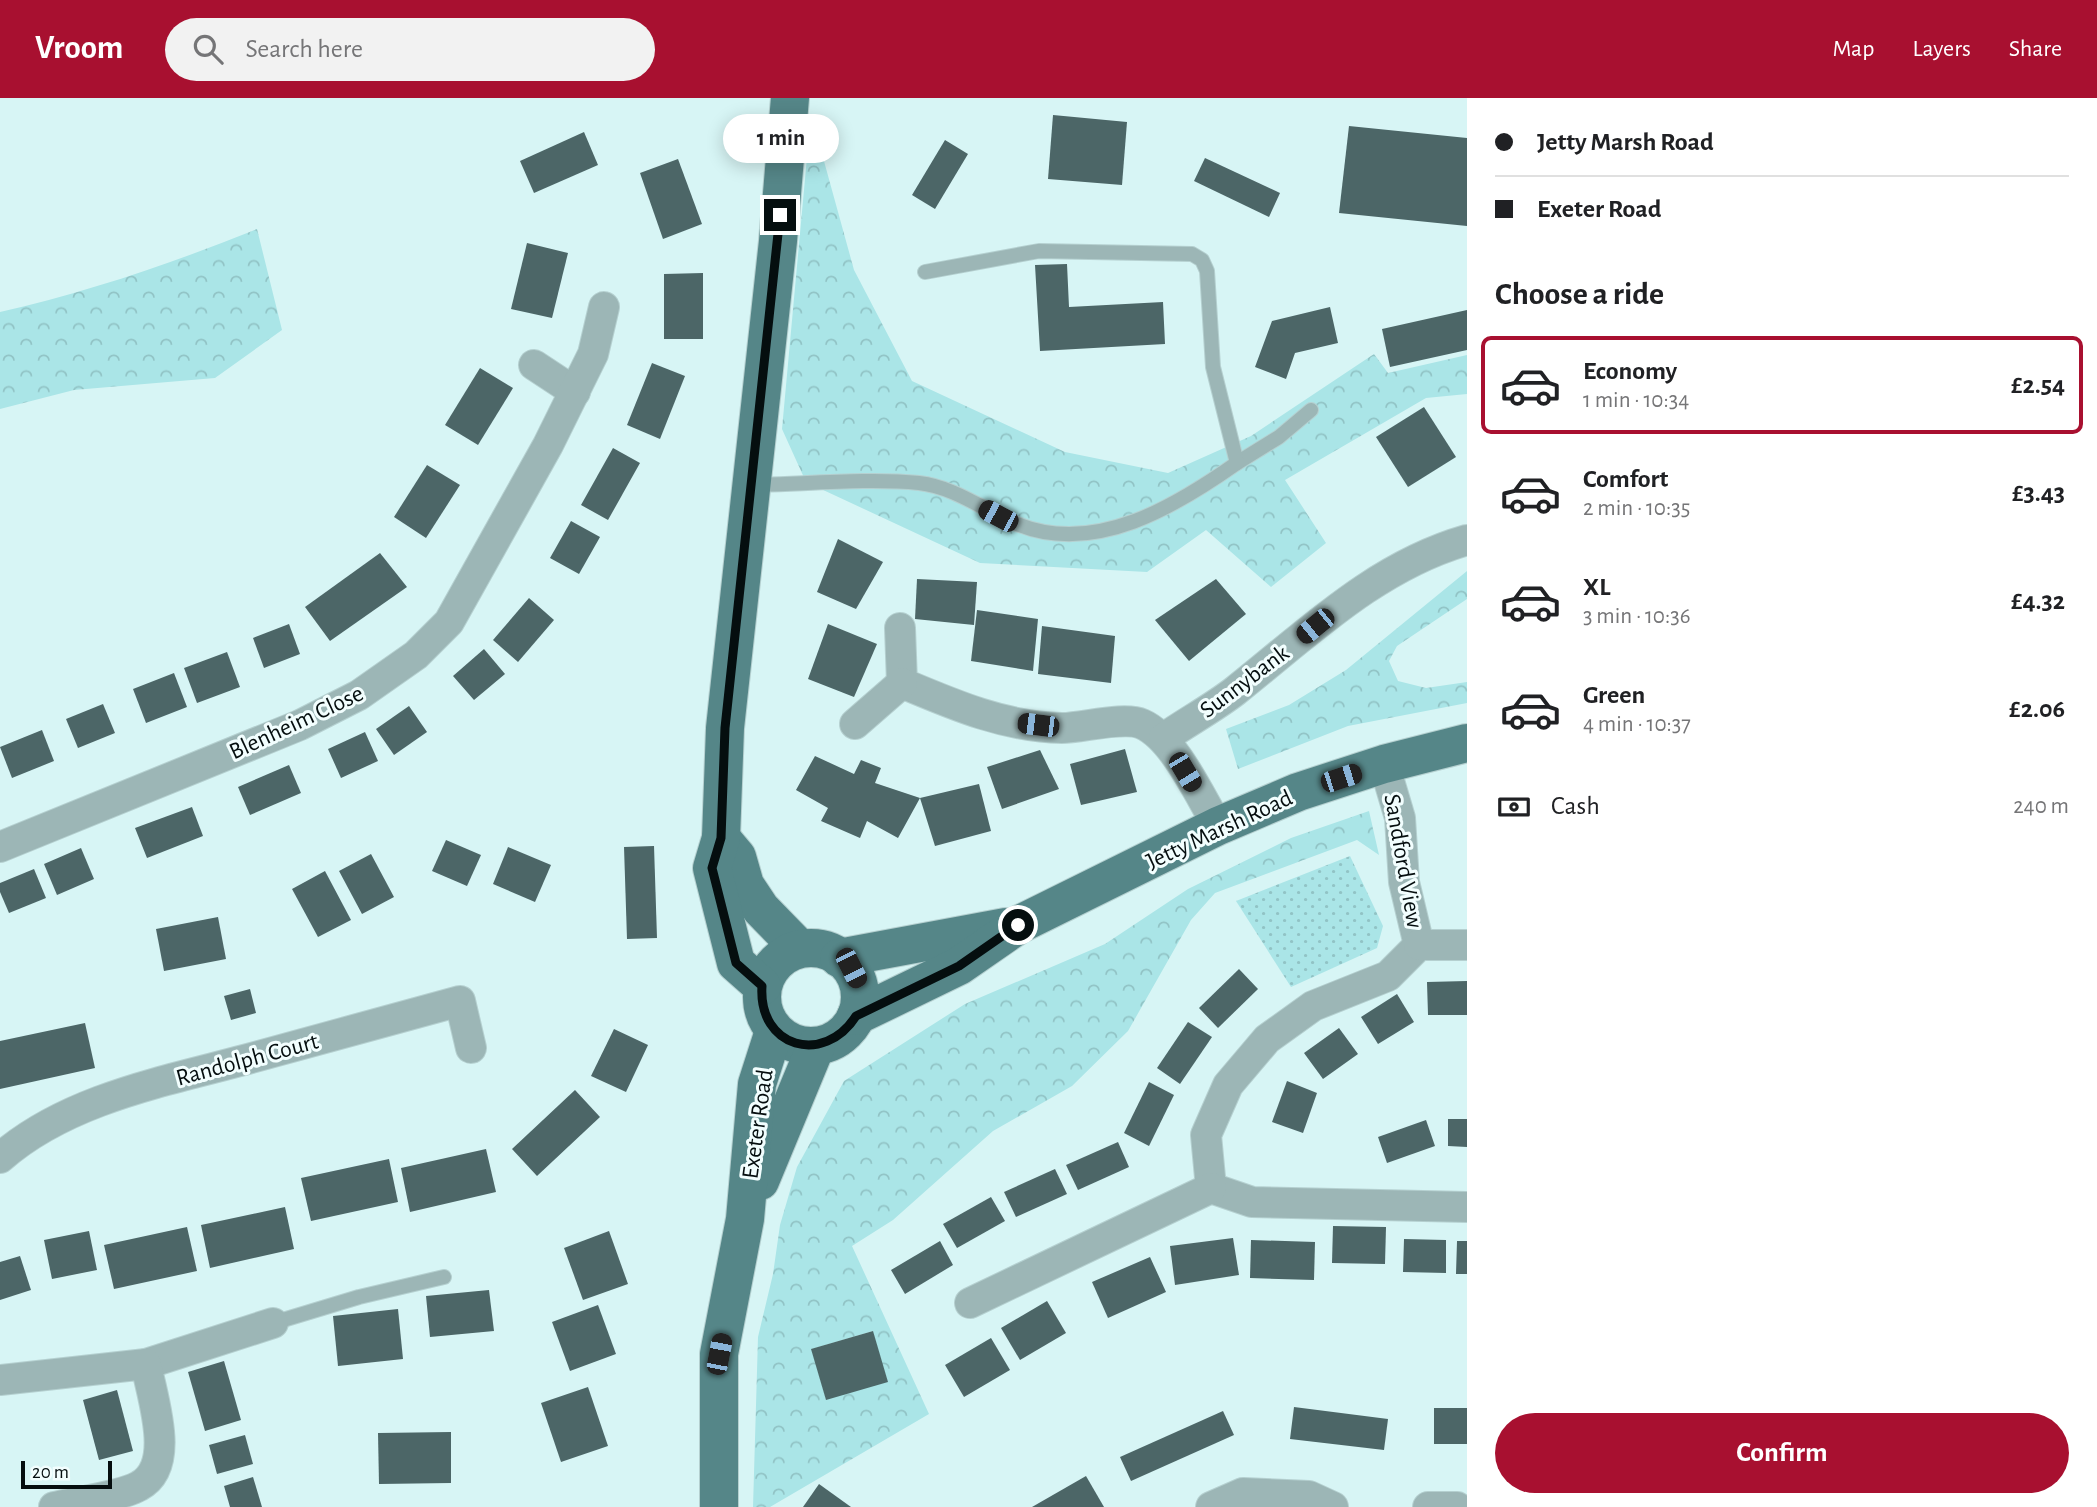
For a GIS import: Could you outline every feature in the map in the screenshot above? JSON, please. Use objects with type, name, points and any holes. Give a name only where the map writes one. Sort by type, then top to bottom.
[{"type":"main road","points":[[762,986],[736,963],[723,922],[712,868],[721,838],[725,728],[753,485],[790,98]]},
{"type":"main road","name":"Jetty Marsh Road","points":[[856,1016],[959,966],[1018,925],[1217,826],[1298,792],[1384,764],[1467,743]]},
{"type":"main road","points":[[721,838],[737,858],[745,885],[761,909],[799,948]]},
{"type":"main road","name":"Jetty Marsh Road","points":[[839,958],[1018,925]]},
{"type":"main road","points":[[799,948],[825,951],[839,958],[851,968],[858,982],[860,999],[856,1016],[847,1031],[832,1041],[816,1046],[787,1040],[774,1031],[761,1002],[762,986],[783,955],[799,948]]},
{"type":"main road","name":"Exeter Road","points":[[719,1507],[719,1354],[745,1219],[757,1084],[774,1031]]},
{"type":"main road","name":"Exeter Road","points":[[745,1219],[816,1046]]},
{"type":"street","name":"Blenheim Close","points":[[0,847],[300,725],[359,695],[416,655],[449,622],[483,565],[593,354],[604,307]]},
{"type":"street","points":[[534,365],[575,392]]},
{"type":"street","name":"Sunnybank","points":[[1164,738],[1232,693],[1357,592],[1421,556],[1467,540]]},
{"type":"street","points":[[900,628],[902,683]]},
{"type":"street","points":[[902,683],[973,713],[1014,723],[1062,728],[1140,722],[1164,738],[1217,826]]},
{"type":"street","points":[[855,724],[902,683]]},
{"type":"street","name":"Sandford View","points":[[1211,1188],[1206,1135],[1228,1085],[1268,1039],[1313,1006],[1388,976],[1419,945],[1404,882],[1400,818],[1384,764]]},
{"type":"street","points":[[1419,945],[1467,945]]},
{"type":"street","name":"Randolph Court","points":[[0,1158],[21,1140],[74,1112],[138,1088],[460,1001],[471,1048]]},
{"type":"street","points":[[970,1303],[1211,1188],[1252,1202],[1467,1207]]},
{"type":"street","points":[[0,1380],[146,1364],[273,1323]]},
{"type":"street","points":[[54,1507],[139,1487],[155,1472],[161,1454],[146,1364]]},
{"type":"street","points":[[1211,1507],[1242,1493],[1309,1496],[1334,1507]]},
{"type":"street","points":[[1428,1507],[1457,1507]]},
{"type":"lane","points":[[925,272],[1039,251],[1192,254],[1202,260],[1206,271],[1213,367],[1237,463]]},
{"type":"lane","points":[[753,485],[919,483],[947,489],[1035,531],[1087,532],[1137,522],[1187,499],[1279,437],[1311,410]]},
{"type":"lane","points":[[273,1323],[359,1297],[444,1277]]},
{"type":"green space","points":[[811,114],[854,270],[912,381],[1065,452],[1168,473],[1251,436],[1374,354],[1388,373],[1467,355],[1467,394],[1426,398],[1285,480],[1326,543],[1271,587],[1206,530],[1147,572],[980,563],[806,482],[782,429]]},
{"type":"green space","points":[[257,229],[282,330],[215,378],[74,390],[0,409],[0,312],[130,276]]},
{"type":"green space","points":[[1467,571],[1467,599],[1397,646],[1389,661],[1398,681],[1426,688],[1467,682],[1467,703],[1348,726],[1238,769],[1226,729],[1289,705],[1346,670]]},
{"type":"green space","points":[[1369,811],[1379,855],[1357,840],[1215,893],[1191,920],[1128,1031],[1072,1086],[993,1131],[893,1220],[852,1246],[929,1414],[770,1507],[753,1507],[758,1337],[773,1274],[780,1225],[797,1167],[844,1081],[965,1004],[1105,944],[1188,889],[1291,838]],"holes":[[[873,1331],[826,1399],[812,1349]]]},
{"type":"green space","points":[[1350,856],[1383,926],[1377,948],[1291,987],[1236,901]]},
{"type":"building","points":[[1053,115],[1127,122],[1122,185],[1048,179]]},
{"type":"building","points":[[1349,126],[1467,138],[1467,226],[1339,213]]},
{"type":"building","points":[[584,132],[598,165],[534,193],[520,161]]},
{"type":"building","points":[[945,140],[968,154],[935,209],[912,195]]},
{"type":"building","points":[[1205,158],[1280,193],[1269,217],[1194,181]]},
{"type":"building","points":[[678,159],[702,224],[663,239],[640,173]]},
{"type":"building","points":[[527,243],[568,253],[552,318],[511,309]]},
{"type":"building","points":[[1067,264],[1069,307],[1163,302],[1165,344],[1040,351],[1035,265]]},
{"type":"building","points":[[703,273],[703,339],[664,339],[664,274]]},
{"type":"building","points":[[1330,307],[1338,343],[1295,353],[1286,379],[1255,367],[1272,321]]},
{"type":"building","points":[[1467,310],[1467,350],[1390,367],[1382,329]]},
{"type":"building","points":[[652,363],[685,376],[660,439],[627,425]]},
{"type":"building","points":[[480,368],[513,388],[478,445],[445,425]]},
{"type":"building","points":[[1424,407],[1456,457],[1408,487],[1376,437]]},
{"type":"building","points":[[613,448],[640,463],[608,520],[581,505]]},
{"type":"building","points":[[427,465],[460,485],[426,538],[394,517]]},
{"type":"building","points":[[571,521],[600,537],[579,574],[550,558]]},
{"type":"building","points":[[838,539],[883,562],[856,609],[817,592]]},
{"type":"building","points":[[380,553],[407,587],[330,641],[305,607]]},
{"type":"building","points":[[917,579],[977,582],[974,625],[915,619]]},
{"type":"building","points":[[1216,579],[1246,614],[1189,661],[1155,620]]},
{"type":"building","points":[[529,598],[554,620],[518,662],[493,640]]},
{"type":"building","points":[[977,610],[1038,619],[1033,671],[971,661]]},
{"type":"building","points":[[289,624],[300,654],[264,668],[253,638]]},
{"type":"building","points":[[828,624],[877,644],[854,697],[808,679]]},
{"type":"building","points":[[1042,626],[1115,636],[1111,683],[1038,674]]},
{"type":"building","points":[[484,649],[505,674],[474,700],[453,676]]},
{"type":"building","points":[[227,652],[240,687],[197,703],[184,668]]},
{"type":"building","points":[[174,673],[187,707],[146,723],[133,689]]},
{"type":"building","points":[[103,704],[115,733],[78,748],[66,719]]},
{"type":"building","points":[[409,706],[427,732],[394,755],[376,729]]},
{"type":"building","points":[[42,730],[54,761],[12,778],[0,747]]},
{"type":"building","points":[[365,732],[378,761],[341,778],[328,749]]},
{"type":"building","points":[[1125,749],[1137,792],[1081,805],[1070,764]]},
{"type":"building","points":[[1040,750],[1059,789],[1002,809],[987,767]]},
{"type":"building","points":[[815,756],[854,774],[861,760],[881,768],[875,783],[920,798],[898,838],[867,821],[860,838],[821,821],[828,808],[796,790]]},
{"type":"building","points":[[289,765],[301,793],[250,815],[238,787]]},
{"type":"building","points":[[979,784],[991,831],[935,846],[920,798]]},
{"type":"building","points":[[192,807],[203,836],[147,858],[135,828]]},
{"type":"building","points":[[446,840],[481,855],[467,886],[432,871]]},
{"type":"building","points":[[654,846],[657,938],[627,939],[624,847]]},
{"type":"building","points":[[508,847],[551,865],[535,902],[493,884]]},
{"type":"building","points":[[81,848],[94,879],[57,895],[44,864]]},
{"type":"building","points":[[371,854],[394,897],[362,914],[339,871]]},
{"type":"building","points":[[34,869],[46,898],[9,913],[0,892],[0,883]]},
{"type":"building","points":[[325,871],[351,920],[318,937],[292,889]]},
{"type":"building","points":[[218,917],[226,959],[164,971],[156,929]]},
{"type":"building","points":[[1239,969],[1258,989],[1218,1028],[1199,1008]]},
{"type":"building","points":[[1467,981],[1467,1015],[1428,1015],[1427,982]]},
{"type":"building","points":[[250,989],[256,1013],[231,1020],[224,996]]},
{"type":"building","points":[[1397,994],[1414,1022],[1378,1044],[1361,1017]]},
{"type":"building","points":[[1188,1022],[1212,1037],[1180,1084],[1157,1068]]},
{"type":"building","points":[[85,1023],[95,1068],[0,1089],[0,1041]]},
{"type":"building","points":[[1339,1028],[1358,1054],[1323,1079],[1304,1053]]},
{"type":"building","points":[[614,1029],[648,1045],[626,1092],[591,1076]]},
{"type":"building","points":[[1287,1081],[1317,1093],[1303,1133],[1272,1122]]},
{"type":"building","points":[[1149,1082],[1174,1095],[1149,1146],[1124,1133]]},
{"type":"building","points":[[575,1090],[600,1117],[537,1176],[512,1149]]},
{"type":"building","points":[[1448,1119],[1467,1119],[1467,1147],[1448,1146]]},
{"type":"building","points":[[1426,1120],[1435,1146],[1387,1163],[1378,1137]]},
{"type":"building","points":[[1118,1142],[1129,1167],[1078,1190],[1066,1165]]},
{"type":"building","points":[[486,1149],[496,1192],[410,1212],[401,1168]]},
{"type":"building","points":[[389,1159],[398,1202],[311,1221],[301,1178]]},
{"type":"building","points":[[1055,1169],[1067,1194],[1016,1217],[1004,1192]]},
{"type":"building","points":[[991,1197],[1005,1221],[957,1248],[943,1224]]},
{"type":"building","points":[[285,1207],[294,1249],[210,1268],[201,1225]]},
{"type":"building","points":[[1333,1226],[1386,1227],[1385,1264],[1332,1263]]},
{"type":"building","points":[[187,1227],[197,1271],[114,1289],[104,1245]]},
{"type":"building","points":[[89,1231],[97,1270],[52,1279],[44,1240]]},
{"type":"building","points":[[609,1231],[628,1284],[583,1300],[564,1248]]},
{"type":"building","points":[[1233,1238],[1239,1275],[1175,1285],[1170,1246]]},
{"type":"building","points":[[1404,1239],[1446,1240],[1446,1273],[1403,1272]]},
{"type":"building","points":[[1251,1240],[1315,1242],[1314,1280],[1250,1278]]},
{"type":"building","points":[[940,1241],[953,1265],[905,1294],[891,1270]]},
{"type":"building","points":[[1457,1241],[1467,1241],[1467,1274],[1456,1274]]},
{"type":"building","points":[[20,1256],[31,1290],[0,1300],[0,1262]]},
{"type":"building","points":[[1150,1257],[1166,1292],[1108,1318],[1092,1282]]},
{"type":"building","points":[[489,1290],[494,1331],[430,1337],[426,1296]]},
{"type":"building","points":[[1047,1301],[1066,1333],[1020,1360],[1001,1328]]},
{"type":"building","points":[[598,1305],[616,1354],[570,1371],[552,1322]]},
{"type":"building","points":[[398,1309],[403,1359],[338,1366],[333,1316]]},
{"type":"building","points":[[873,1331],[888,1382],[826,1400],[811,1349]]},
{"type":"building","points":[[991,1338],[1010,1370],[964,1397],[945,1365]]},
{"type":"building","points":[[224,1361],[241,1420],[205,1431],[188,1372]]},
{"type":"building","points":[[588,1387],[608,1446],[561,1462],[541,1403]]},
{"type":"building","points":[[117,1390],[133,1451],[99,1460],[83,1400]]},
{"type":"building","points":[[1294,1407],[1388,1419],[1384,1450],[1290,1439]]},
{"type":"building","points":[[1434,1408],[1467,1408],[1467,1444],[1434,1444]]},
{"type":"building","points":[[1223,1411],[1234,1435],[1131,1481],[1120,1457]]},
{"type":"building","points":[[451,1432],[451,1483],[379,1484],[378,1433]]},
{"type":"building","points":[[245,1435],[253,1464],[217,1474],[209,1445]]},
{"type":"building","points":[[1086,1476],[1104,1507],[1032,1507]]},
{"type":"building","points":[[253,1477],[262,1507],[230,1507],[224,1486]]},
{"type":"building","points":[[819,1484],[851,1507],[803,1507]]},
{"type":"route","points":[[780,215],[736,649],[725,728],[721,838],[712,868],[723,922],[736,963],[762,986],[761,1002],[774,1031],[787,1040],[816,1046],[832,1041],[847,1031],[856,1016],[959,966],[1018,925]]}]
